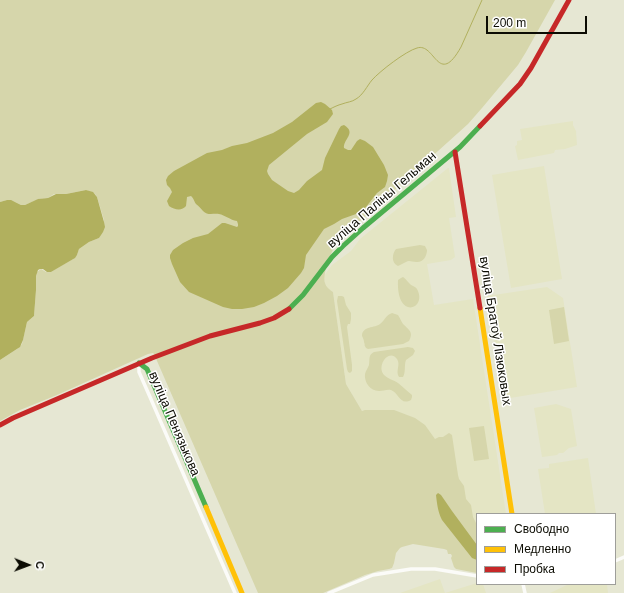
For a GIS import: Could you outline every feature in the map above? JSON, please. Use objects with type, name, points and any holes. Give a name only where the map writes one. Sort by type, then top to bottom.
[{"type":"street","name":"вуліца Паліны Гельман","points":[[0,425],[139,363],[210,336],[260,324],[288,310],[303,295],[332,257],[343,246],[455,152],[520,84],[534,63],[569,0]]},
{"type":"street","name":"вуліца Братоў Лізюковых","points":[[455,152],[512,513]]},
{"type":"street","name":"вуліца Пенязькова","points":[[139,363],[139,372],[235,593]]},
{"type":"street","name":"вуліца Пенязькова","points":[[139,363],[146,369],[242,593]]},
{"type":"street","points":[[330,593],[373,575],[411,569],[435,569],[476,576]]},
{"type":"shaded area","points":[[0,0],[555,0],[518,65],[468,124],[338,241],[330,255],[324,279],[325,284],[333,292],[346,384],[362,411],[394,410],[415,418],[425,425],[435,439],[443,437],[449,433],[452,435],[459,479],[464,486],[466,499],[471,505],[473,517],[476,523],[476,573],[456,569],[451,558],[452,556],[451,554],[448,554],[447,550],[413,544],[400,548],[396,553],[392,568],[365,575],[323,593],[258,593],[153,353],[20,410],[0,421],[0,360],[22,344],[27,322],[34,316],[37,272],[41,269],[46,272],[51,272],[73,259],[77,255],[79,249],[89,242],[99,238],[104,220],[97,197],[95,194],[86,190],[66,194],[54,194],[48,198],[39,199],[25,205],[7,200],[0,202]]},
{"type":"shaded area","points":[[321,102],[332,110],[333,114],[327,122],[307,134],[269,165],[267,171],[272,180],[288,191],[294,193],[299,190],[307,181],[322,170],[325,158],[339,129],[344,125],[348,128],[349,133],[344,148],[351,150],[360,139],[373,147],[388,175],[385,187],[377,193],[366,207],[356,214],[342,219],[324,229],[306,255],[304,268],[301,273],[288,288],[264,303],[254,307],[232,309],[223,307],[189,292],[180,282],[172,264],[170,255],[173,250],[193,238],[208,234],[222,223],[237,227],[238,224],[237,221],[221,215],[205,213],[196,204],[191,196],[187,197],[186,206],[182,209],[176,209],[169,206],[167,201],[172,192],[167,185],[166,180],[168,176],[174,171],[207,153],[247,143],[273,133],[292,122],[316,103]]},
{"type":"shaded area","points":[[573,121],[576,131],[577,145],[565,149],[555,150],[554,153],[518,160],[515,146],[517,145],[517,141],[522,140],[520,129]]},
{"type":"shaded area","points":[[544,166],[562,279],[511,288],[492,175]]},
{"type":"shaded area","points":[[449,168],[456,217],[449,218],[455,257],[451,260],[427,264],[434,305],[473,299],[506,513],[476,513],[476,523],[454,489],[362,411],[346,384],[333,292],[327,288],[323,277],[332,265],[351,251],[360,239]]},
{"type":"shaded area","points":[[86,190],[93,192],[97,197],[105,227],[103,232],[99,238],[89,242],[79,249],[75,258],[51,272],[47,272],[43,269],[38,270],[36,276],[34,316],[27,322],[20,347],[0,360],[0,202],[11,200],[21,205],[25,205],[38,199],[48,198],[56,194],[66,194]]},
{"type":"shaded area","points":[[420,245],[425,246],[427,250],[423,260],[418,262],[408,261],[398,266],[394,263],[393,256],[396,249]]},
{"type":"shaded area","points":[[403,277],[417,289],[419,296],[418,302],[415,306],[406,306],[402,302],[399,293],[398,280]]},
{"type":"shaded area","points":[[547,287],[563,298],[577,387],[504,399],[487,296]]},
{"type":"shaded area","points":[[338,296],[344,297],[346,305],[351,313],[350,324],[348,324],[347,327],[352,365],[352,371],[350,373],[347,369],[337,301]]},
{"type":"shaded area","points":[[564,307],[569,341],[554,344],[549,310]]},
{"type":"shaded area","points":[[392,313],[398,315],[403,324],[410,331],[411,335],[409,341],[403,344],[368,349],[366,348],[362,336],[364,330],[380,324],[388,315]]},
{"type":"shaded area","points":[[408,347],[413,348],[415,351],[413,355],[406,360],[403,377],[399,377],[398,375],[398,361],[394,356],[387,357],[384,360],[382,363],[382,371],[387,378],[398,383],[412,395],[411,400],[402,400],[391,390],[376,391],[370,388],[365,377],[365,373],[369,365],[371,354],[374,352]]},
{"type":"shaded area","points":[[556,404],[571,409],[577,446],[569,448],[563,453],[559,453],[557,455],[542,457],[534,408]]},
{"type":"shaded area","points":[[484,426],[489,459],[474,461],[469,428]]},
{"type":"shaded area","points":[[588,458],[596,513],[545,513],[538,469],[549,468],[549,464]]},
{"type":"shaded area","points":[[438,493],[441,495],[476,544],[476,560],[472,558],[442,520],[436,495]]},
{"type":"shaded area","points":[[440,579],[445,593],[400,593]]},
{"type":"shaded area","points":[[476,583],[476,585],[483,585],[486,593],[445,593]]},
{"type":"shaded area","points":[[567,585],[607,585],[608,593],[550,593]]},
{"type":"waterway","points":[[330,109],[353,101],[363,93],[372,80],[381,72],[400,57],[417,48],[423,48],[428,51],[437,61],[442,64],[447,64],[453,59],[461,47],[482,0]]},
{"type":"traffic: fast","points":[[289,309],[303,295],[332,257],[343,246],[460,147],[480,126]]},
{"type":"traffic: fast","points":[[139,363],[147,369],[206,507]]},
{"type":"traffic: slow","points":[[480,308],[512,513]]},
{"type":"traffic: slow","points":[[206,507],[242,593]]},
{"type":"traffic: jam","points":[[480,126],[520,84],[531,68],[569,0]]},
{"type":"traffic: jam","points":[[455,152],[480,308]]},
{"type":"traffic: jam","points":[[0,425],[152,358],[210,336],[274,318],[289,309]]}]
